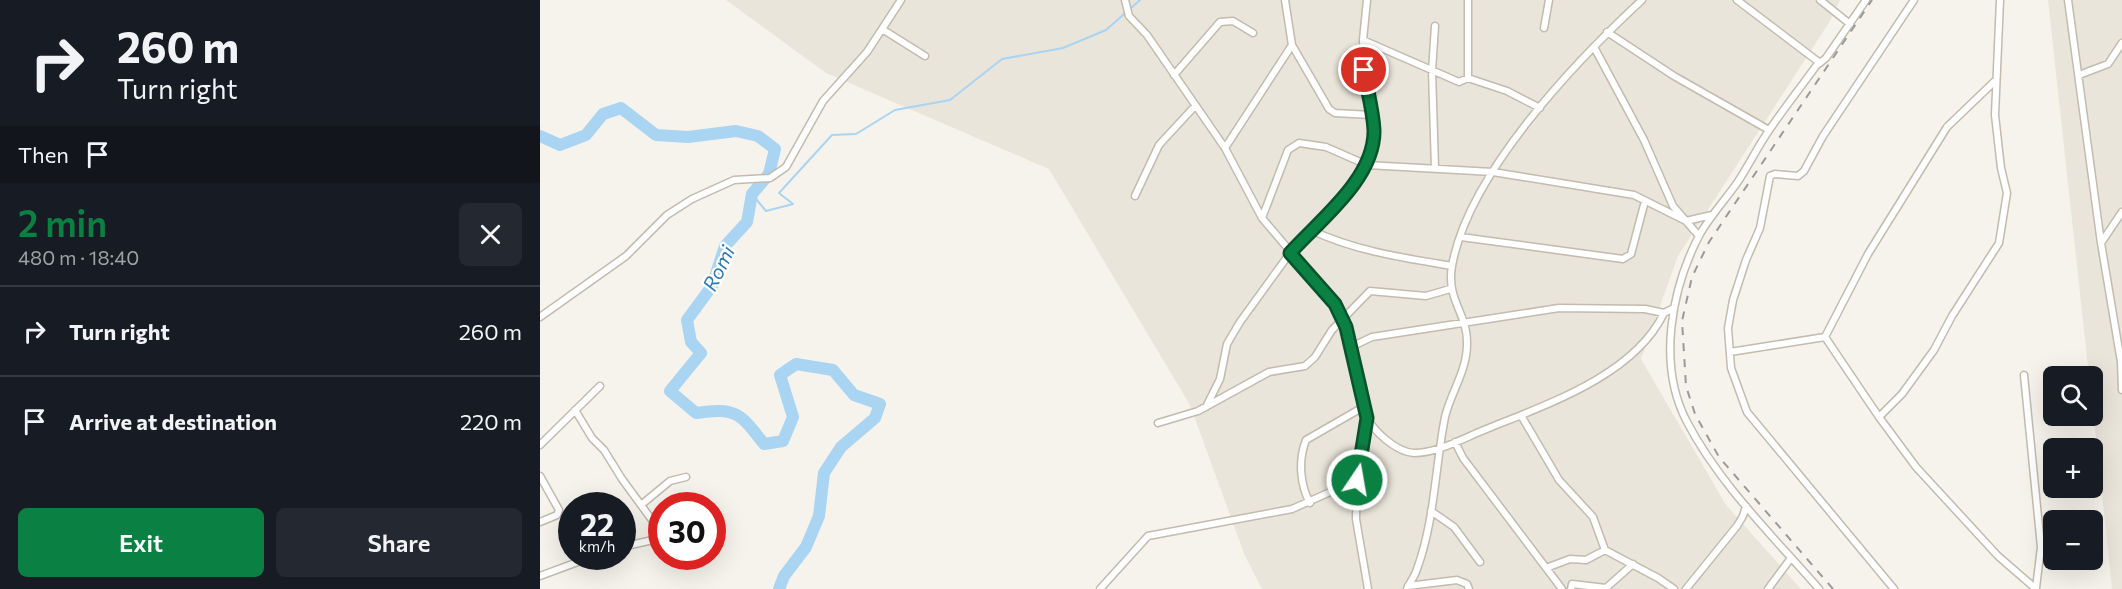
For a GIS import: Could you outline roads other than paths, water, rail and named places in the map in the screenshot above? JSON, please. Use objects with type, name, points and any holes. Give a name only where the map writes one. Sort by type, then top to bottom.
[{"type":"street","points":[[540,306],[543,315],[626,256],[667,215],[692,199],[734,180],[770,178],[786,167],[823,101],[867,52],[901,0]]},
{"type":"street","points":[[1285,0],[1292,45],[1329,109],[1335,113],[1371,115]]},
{"type":"street","points":[[1206,407],[1220,379],[1227,344],[1290,253],[1367,165],[1372,146],[1371,115],[1362,40],[1367,0]]},
{"type":"street","points":[[1468,0],[1468,78]]},
{"type":"street","points":[[1544,28],[1549,0]]},
{"type":"street","points":[[1408,588],[1417,570],[1431,511],[1446,415],[1464,368],[1467,345],[1464,322],[1450,289],[1452,266],[1461,237],[1473,207],[1493,172],[1540,108],[1607,32],[1642,0]]},
{"type":"street","points":[[1737,0],[1820,63]]},
{"type":"street","points":[[1820,0],[1850,24]]},
{"type":"street","points":[[1819,589],[1746,506],[1712,463],[1686,421],[1674,385],[1671,342],[1674,308],[1681,279],[1700,236],[1712,215],[1738,182],[1769,130],[1866,0]]},
{"type":"street","points":[[1894,589],[1747,412],[1731,368],[1728,328],[1733,300],[1746,260],[1760,228],[1770,176],[1775,174],[1798,176],[1804,171],[1823,136],[1914,0]]},
{"type":"street","points":[[1879,417],[1902,394],[1934,350],[1952,316],[1999,243],[2007,193],[2001,168],[1995,116],[2000,0]]},
{"type":"street","points":[[2068,0],[2101,243],[2121,362],[2122,390]]},
{"type":"street","points":[[1125,1],[1129,16],[1147,34],[1225,148],[1262,218],[1335,304],[1343,318],[1352,347],[1367,418],[1357,480],[1356,519],[1368,589]]},
{"type":"street","points":[[1174,75],[1220,22],[1233,21],[1253,33]]},
{"type":"street","points":[[1435,26],[1432,71],[1436,168]]},
{"type":"street","points":[[882,29],[925,56]]},
{"type":"street","points":[[1607,32],[1674,76],[1769,130]]},
{"type":"street","points":[[1362,40],[1459,82],[1468,78],[1507,91],[1540,108]]},
{"type":"street","points":[[2079,75],[2108,64],[2122,43]]},
{"type":"street","points":[[1225,148],[1292,45]]},
{"type":"street","points":[[1594,47],[1644,140],[1673,206],[1700,236]]},
{"type":"street","points":[[1825,337],[1868,254],[1947,127],[1996,79]]},
{"type":"street","points":[[1135,196],[1159,145],[1195,106]]},
{"type":"street","points":[[1262,218],[1291,146],[1299,143],[1326,147],[1367,165],[1493,172],[1625,193],[1686,221],[1712,215]]},
{"type":"street","points":[[1461,237],[1623,259],[1631,254],[1645,201]]},
{"type":"street","points":[[2101,243],[2119,222],[2122,212]]},
{"type":"street","points":[[1311,230],[1333,240],[1363,249],[1452,266]]},
{"type":"street","points":[[1158,423],[1206,407],[1269,372],[1305,366],[1343,318],[1370,291],[1426,296],[1450,289]]},
{"type":"street","points":[[1352,347],[1372,337],[1559,308],[1645,309],[1664,313]]},
{"type":"street","points":[[1367,418],[1385,439],[1400,448],[1413,453],[1441,448],[1522,417],[1577,390],[1637,351],[1653,333],[1664,313],[1674,308]]},
{"type":"street","points":[[1730,352],[1825,337]]},
{"type":"street","points":[[1825,337],[1879,417],[1923,474],[1998,556],[2036,589]]},
{"type":"street","points":[[2024,375],[2041,547],[2036,589]]},
{"type":"street","points":[[540,445],[600,386]]},
{"type":"street","points":[[1310,503],[1303,490],[1302,479],[1302,454],[1306,440],[1365,406]]},
{"type":"street","points":[[576,410],[660,531],[657,538],[636,543]]},
{"type":"street","points":[[1522,417],[1559,480],[1593,517],[1605,550],[1674,589]]},
{"type":"street","points":[[1455,442],[1463,458],[1562,589]]},
{"type":"street","points":[[540,476],[559,510],[557,515],[540,522]]},
{"type":"street","points":[[641,505],[670,480],[687,477]]},
{"type":"street","points":[[1100,589],[1148,536],[1248,518],[1310,503],[1357,480]]},
{"type":"street","points":[[1686,589],[1737,525],[1746,506]]},
{"type":"street","points":[[1431,511],[1454,526],[1479,562]]},
{"type":"street","points":[[1546,568],[1570,559],[1586,560],[1605,550]]},
{"type":"street","points":[[1767,589],[1791,558]]},
{"type":"street","points":[[1571,589],[1572,584],[1606,588],[1633,564]]},
{"type":"street","points":[[540,576],[558,569]]},
{"type":"street","points":[[1408,588],[1457,580],[1467,584],[1469,589]]},
{"type":"waterway","points":[[752,194],[766,211],[793,204],[779,193],[832,135],[856,134],[895,110],[950,100],[1002,59],[1063,48],[1106,30],[1140,0]]},
{"type":"waterway","name":"Romi","points":[[540,136],[560,145],[586,135],[603,114],[621,108],[656,135],[688,137],[736,131],[758,136],[775,149],[769,174],[752,194],[747,222],[725,246],[712,286],[687,320],[691,342],[701,353],[670,391],[696,413],[720,411],[736,415],[749,425],[764,444],[783,441],[793,417],[780,375],[796,364],[833,370],[854,395],[880,404],[875,418],[841,447],[824,473],[819,516],[806,547],[784,576],[779,589]]},
{"type":"railway","points":[[1833,589],[1719,457],[1695,414],[1686,386],[1682,321],[1692,277],[1709,242],[1872,0]]}]
